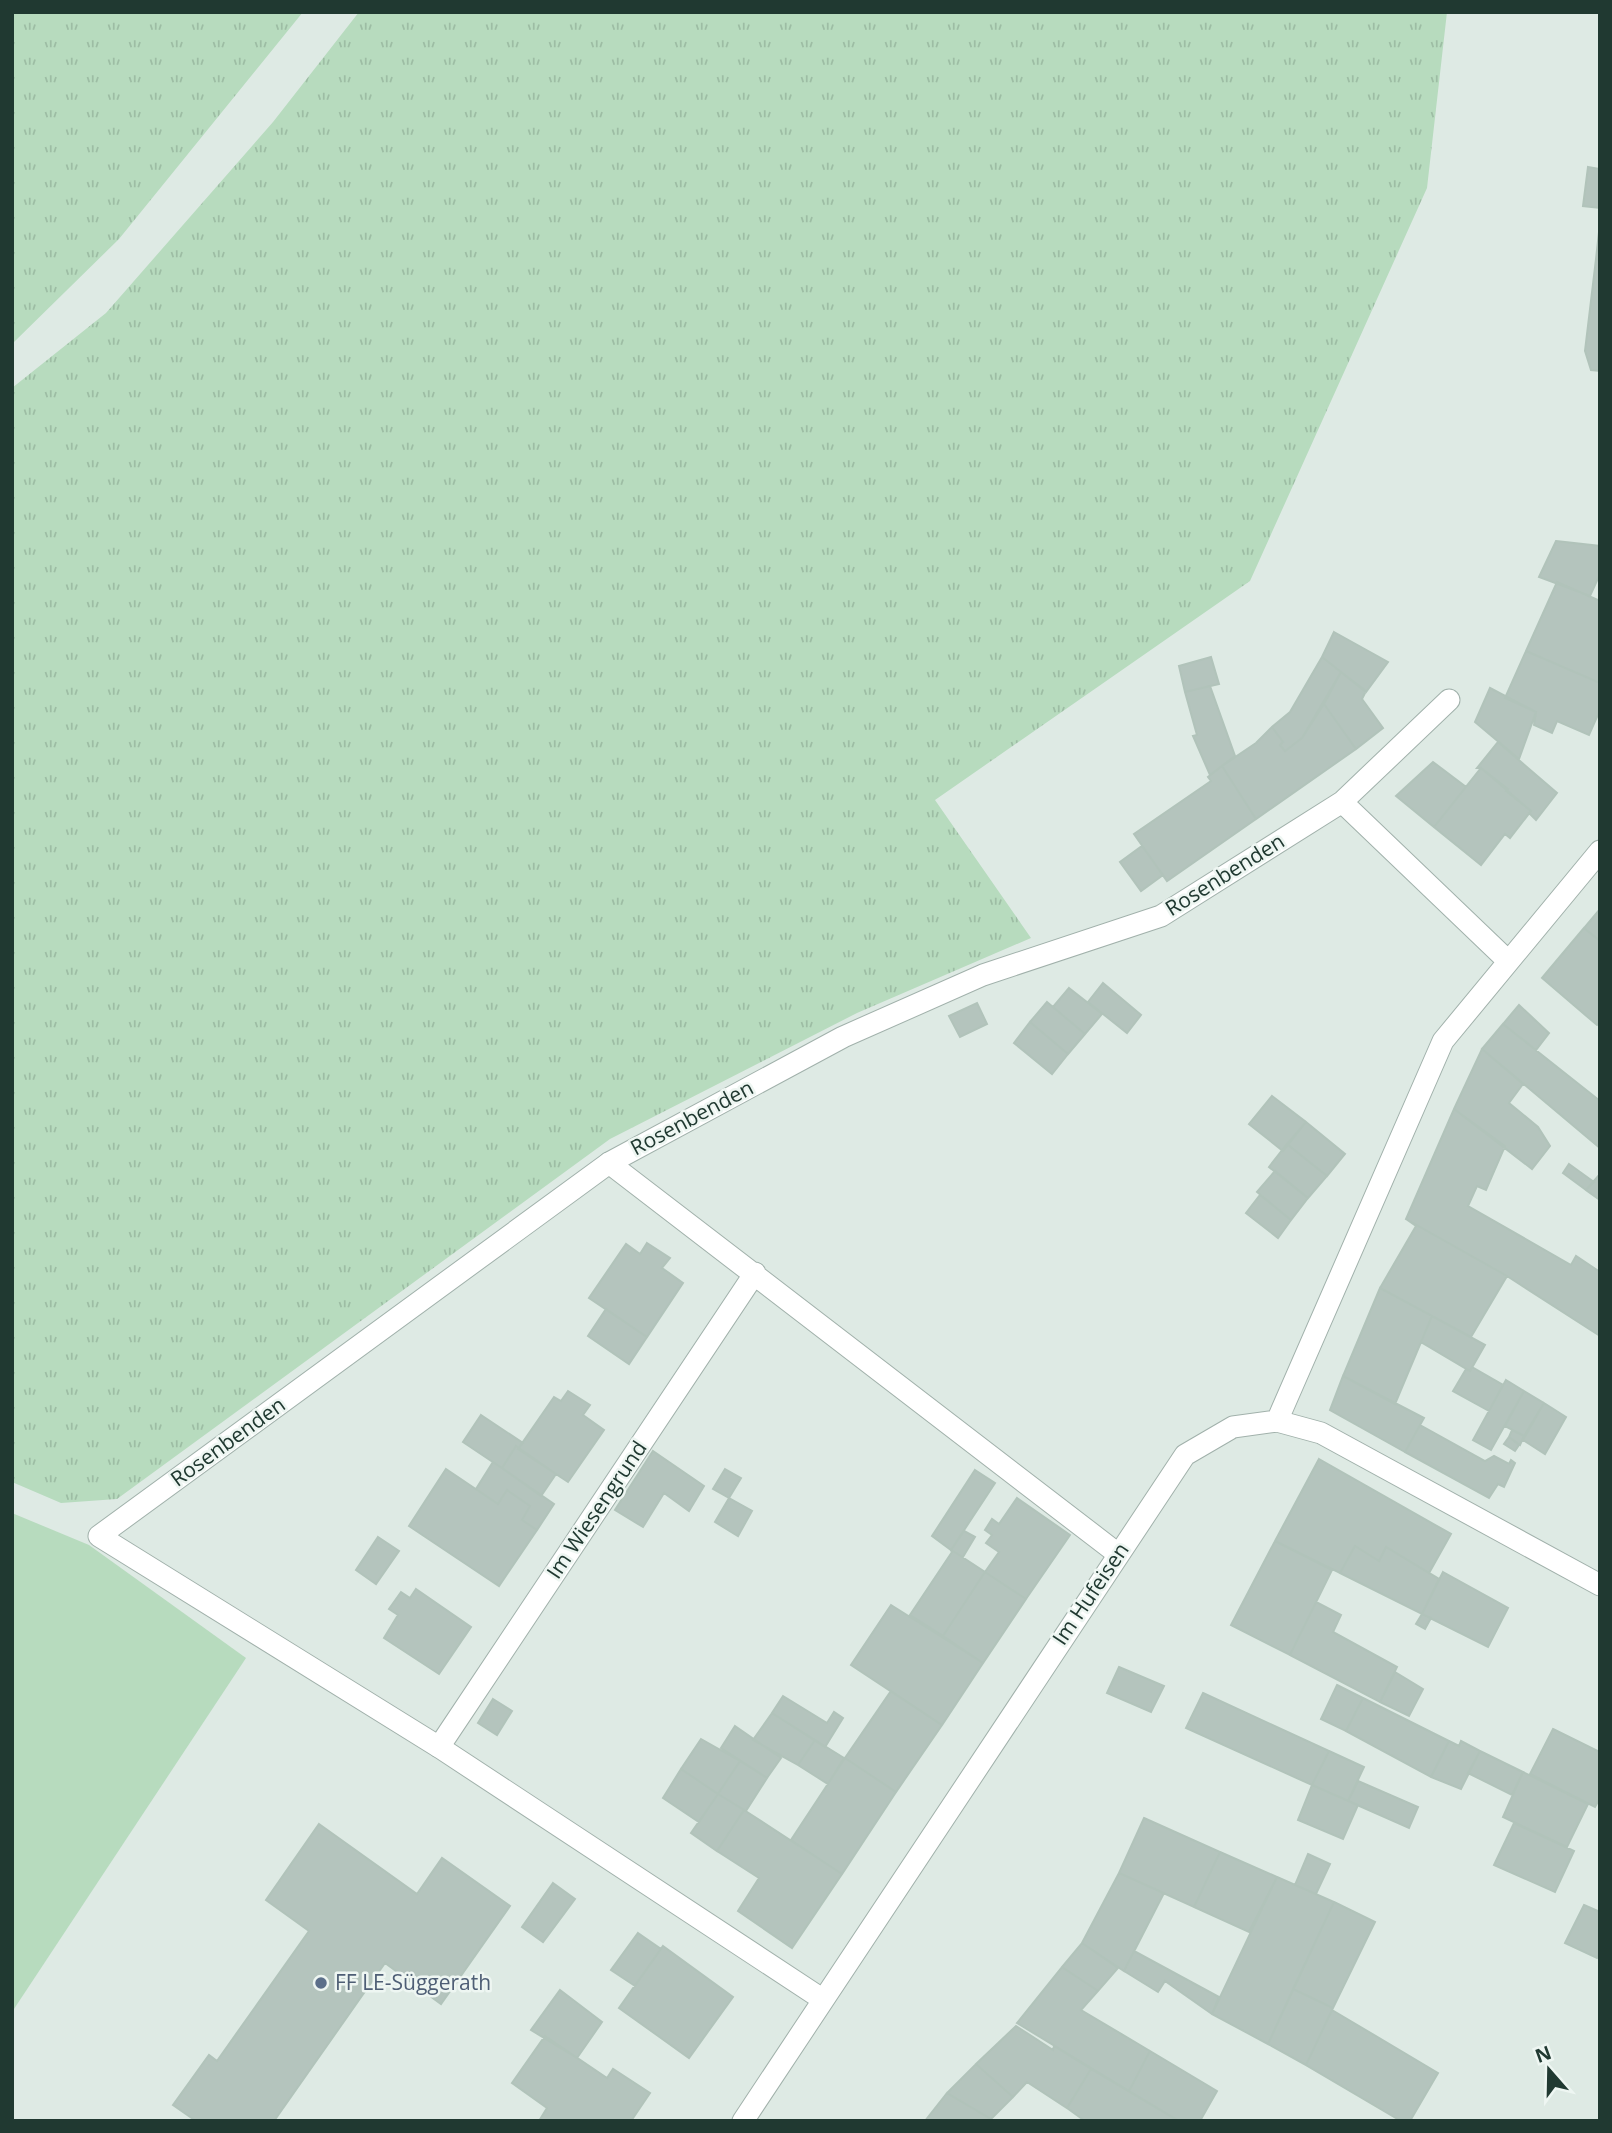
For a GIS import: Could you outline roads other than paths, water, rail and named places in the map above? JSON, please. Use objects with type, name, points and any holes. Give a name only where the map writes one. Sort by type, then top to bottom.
[{"type":"street","name":"Rosenbenden","points":[[439,1747],[99,1536],[609,1163],[843,1037],[894,1014],[983,975],[1161,916],[1342,802],[1449,701]]},
{"type":"street","points":[[1342,802],[1508,961]]},
{"type":"street","points":[[1277,1421],[1443,1041],[1600,851]]},
{"type":"street","points":[[609,1163],[1118,1554]]},
{"type":"street","name":"Im Wiesengrund","points":[[439,1747],[755,1273]]},
{"type":"street","name":"Im Hufeisen","points":[[743,2121],[822,1998],[1185,1455],[1233,1427],[1277,1421],[1321,1433],[1600,1585]]},
{"type":"street","points":[[439,1747],[822,1998]]},
{"type":"place","name":"FF LE-Süggerath","points":[[321,1983]]}]
